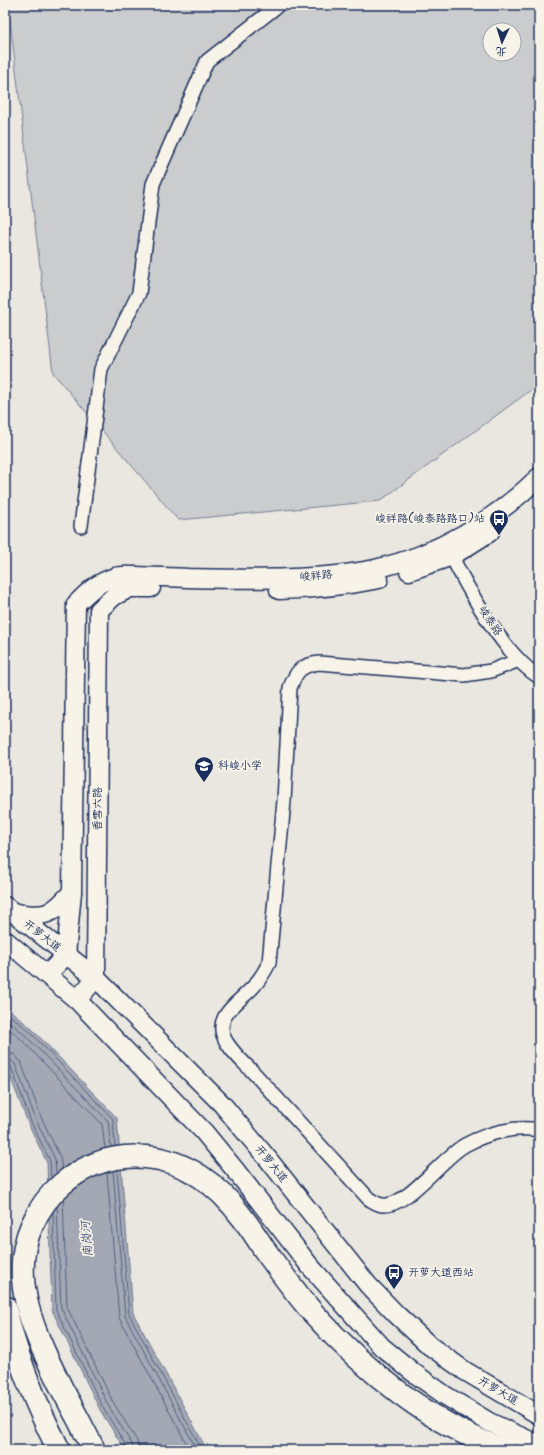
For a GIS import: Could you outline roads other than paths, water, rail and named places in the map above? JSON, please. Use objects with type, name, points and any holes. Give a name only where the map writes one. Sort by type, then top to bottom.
[{"type":"highway","points":[[94,1450],[41,1346],[27,1307],[22,1282],[22,1257],[28,1235],[37,1214],[52,1192],[86,1167],[105,1160],[126,1156],[147,1156],[165,1160],[188,1168],[224,1195],[244,1218],[290,1285],[315,1315],[364,1364],[411,1401],[431,1414],[461,1432],[506,1450]]},
{"type":"highway","points":[[5,1307],[11,1336],[35,1399],[59,1450]]},
{"type":"street","points":[[81,526],[101,369],[139,293],[153,184],[207,61],[277,5]]},
{"type":"street","name":"峻祥路","points":[[72,892],[76,604],[95,586],[117,576],[246,578],[292,577],[375,569],[412,558],[449,550],[510,504],[539,477]]},
{"type":"street","name":"峻祥路","points":[[99,610],[114,596],[130,588],[267,590],[318,589],[352,585],[397,575],[488,533],[539,488]]},
{"type":"street","name":"峻泰路","points":[[449,550],[488,621],[505,644],[531,672],[539,677]]},
{"type":"street","name":"香雪六路","points":[[96,978],[99,610]]},
{"type":"street","points":[[520,660],[491,671],[464,674],[319,664],[308,664],[298,670],[290,688],[284,801],[269,963],[254,986],[231,1008],[223,1018],[222,1029],[226,1042],[235,1054],[369,1199],[383,1205],[391,1204],[404,1198],[464,1145],[499,1132],[516,1129],[539,1130]]},
{"type":"street","points":[[8,909],[33,916],[43,915],[53,911],[61,905],[72,892]]},
{"type":"street","points":[[47,975],[66,955],[72,892]]},
{"type":"street","name":"开萝大道","points":[[8,909],[96,978],[222,1104],[268,1159],[368,1285],[396,1314],[430,1346],[465,1371],[539,1415]]},
{"type":"street","points":[[5,940],[77,1000],[204,1132],[236,1170],[309,1265],[382,1347],[446,1396],[489,1422],[539,1445]]},
{"type":"street","points":[[77,1000],[96,978]]},
{"type":"water","name":"南岗河","points":[[5,1006],[31,1028],[117,1118],[133,1313],[207,1450],[125,1450],[100,1410],[52,1310],[47,1163],[28,1123],[5,1063]]},
{"type":"place","name":"峻祥路(峻泰路路口)站","points":[[499,536]]},
{"type":"place","name":"科峻小学","points":[[204,783]]},
{"type":"place","name":"开萝大道西站","points":[[394,1290]]}]
